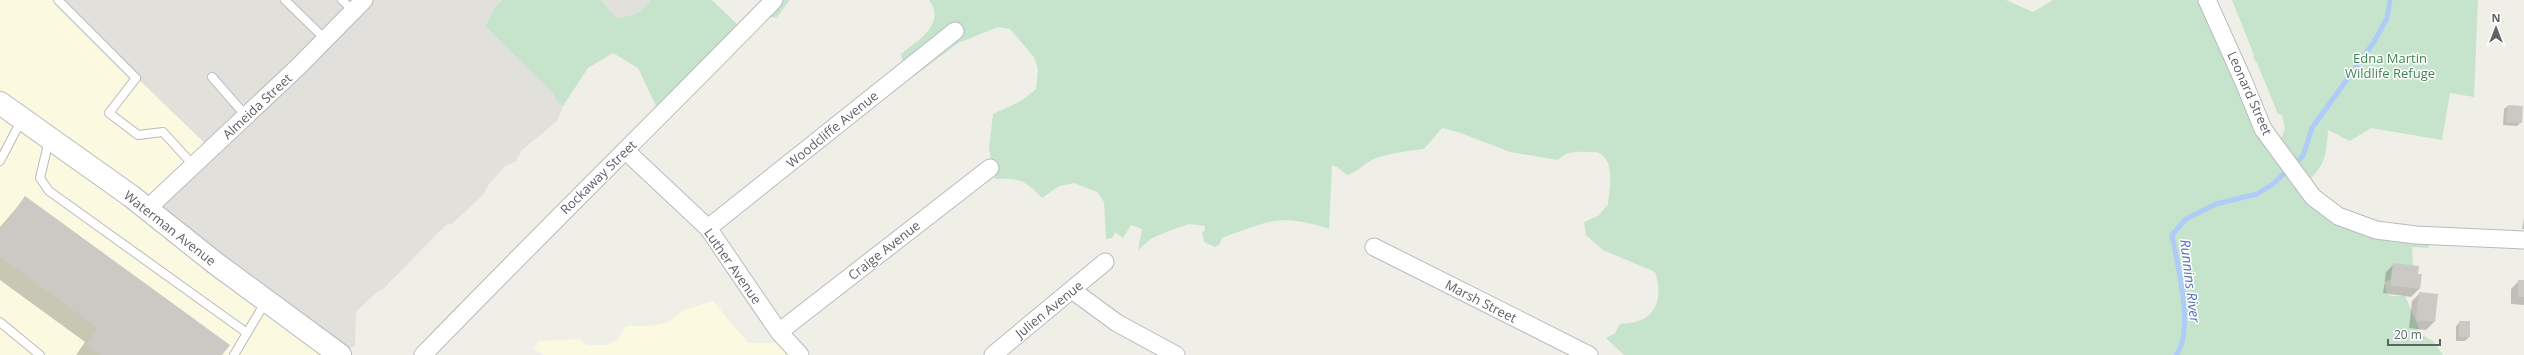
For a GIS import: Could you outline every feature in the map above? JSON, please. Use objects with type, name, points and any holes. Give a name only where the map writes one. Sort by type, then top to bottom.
[{"type":"main road","name":"Waterman Avenue","points":[[0,102],[340,355]]},
{"type":"street","name":"Rockaway Street","points":[[423,355],[548,225],[626,151],[774,0]]},
{"type":"street","name":"Leonard Street","points":[[2207,0],[2244,80],[2262,129],[2313,197],[2338,216],[2376,230],[2416,235],[2524,240]]},
{"type":"street","name":"Almeida Street","points":[[147,210],[325,39],[353,4]]},
{"type":"street","name":"Woodcliffe Avenue","points":[[708,228],[955,31]]},
{"type":"street","name":"Luther Avenue","points":[[626,151],[708,228],[779,332],[800,355]]},
{"type":"street","name":"Craige Avenue","points":[[779,332],[990,168]]},
{"type":"street","name":"Marsh Street","points":[[1374,247],[1589,355]]},
{"type":"street","name":"Julien Avenue","points":[[993,355],[1105,262]]},
{"type":"street","points":[[1072,290],[1117,323],[1176,355]]},
{"type":"lane","points":[[58,0],[136,78],[109,113],[138,135],[163,132],[194,166]]},
{"type":"lane","points":[[285,0],[325,39]]},
{"type":"lane","points":[[212,77],[246,116]]},
{"type":"lane","points":[[0,161],[22,118]]},
{"type":"lane","points":[[49,138],[40,178],[49,191],[247,333]]},
{"type":"lane","points":[[234,355],[266,301]]},
{"type":"lane","points":[[0,322],[40,355]]},
{"type":"shaded area","points":[[0,0],[56,0],[210,148],[344,355],[0,355]]},
{"type":"shaded area","points":[[56,0],[502,0],[495,7],[485,26],[552,92],[558,103],[563,106],[557,121],[521,151],[516,161],[505,166],[489,184],[483,195],[452,224],[446,225],[383,289],[377,292],[356,312],[355,346],[345,349],[153,213],[210,148]]},
{"type":"shaded area","points":[[601,0],[650,0],[645,9],[632,16],[617,18]]},
{"type":"shaded area","points":[[713,301],[748,343],[790,343],[799,355],[544,355],[534,349],[538,341],[580,339],[587,345],[608,345],[618,339],[626,326],[649,326],[666,323],[684,310]]},
{"type":"green space","points":[[502,0],[601,0],[617,18],[636,14],[647,5],[650,0],[712,0],[741,28],[661,109],[656,106],[638,68],[613,53],[588,68],[563,106],[558,103],[552,92],[485,26],[495,7]]},
{"type":"green space","points":[[772,0],[790,0],[777,17],[768,18],[761,15]]},
{"type":"green space","name":"Edna Martin Wildlife Refuge","points":[[929,0],[2006,0],[2033,12],[2053,0],[2198,0],[2249,111],[2275,153],[2285,129],[2282,115],[2278,114],[2257,63],[2253,58],[2254,55],[2232,0],[2478,0],[2474,97],[2450,93],[2442,140],[2371,128],[2350,141],[2328,130],[2323,162],[2315,174],[2301,187],[2310,197],[2428,244],[2429,248],[2412,247],[2413,266],[2404,274],[2384,282],[2387,294],[2392,296],[2405,296],[2422,335],[2433,341],[2443,355],[1624,355],[1606,338],[1615,333],[1620,324],[1636,322],[1648,316],[1656,305],[1658,299],[1658,285],[1655,272],[1603,250],[1586,235],[1584,222],[1598,216],[1608,205],[1610,169],[1604,157],[1596,152],[1576,152],[1566,154],[1558,160],[1510,152],[1458,132],[1442,128],[1424,149],[1399,152],[1380,157],[1370,161],[1347,175],[1332,165],[1329,229],[1298,221],[1274,221],[1263,223],[1222,238],[1220,244],[1215,247],[1204,242],[1202,233],[1205,230],[1205,226],[1189,224],[1152,238],[1138,250],[1142,229],[1131,225],[1123,238],[1115,232],[1112,238],[1106,239],[1104,202],[1097,192],[1074,183],[1059,186],[1042,198],[1031,187],[1021,181],[995,179],[989,149],[993,114],[1021,101],[1036,89],[1038,69],[1034,57],[1010,29],[998,27],[958,43],[913,77],[903,64],[901,54],[922,38],[932,24],[934,9]]},
{"type":"building","points":[[2508,105],[2523,106],[2522,123],[2506,122]]},
{"type":"building","points":[[25,196],[230,345],[222,355],[100,355],[86,345],[98,328],[0,257],[0,231]]},
{"type":"building","points":[[2393,263],[2419,266],[2418,274],[2422,274],[2420,289],[2390,285]]},
{"type":"building","points":[[2518,280],[2524,280],[2524,297],[2518,297]]},
{"type":"building","points":[[2419,292],[2438,294],[2435,322],[2416,320]]},
{"type":"building","points":[[2459,321],[2470,321],[2470,337],[2459,337]]},
{"type":"waterway","name":"Runnins River","points":[[2176,355],[2181,344],[2184,330],[2184,314],[2183,296],[2172,235],[2186,219],[2216,204],[2257,194],[2273,184],[2303,156],[2312,128],[2374,42],[2387,18],[2390,0]]}]
